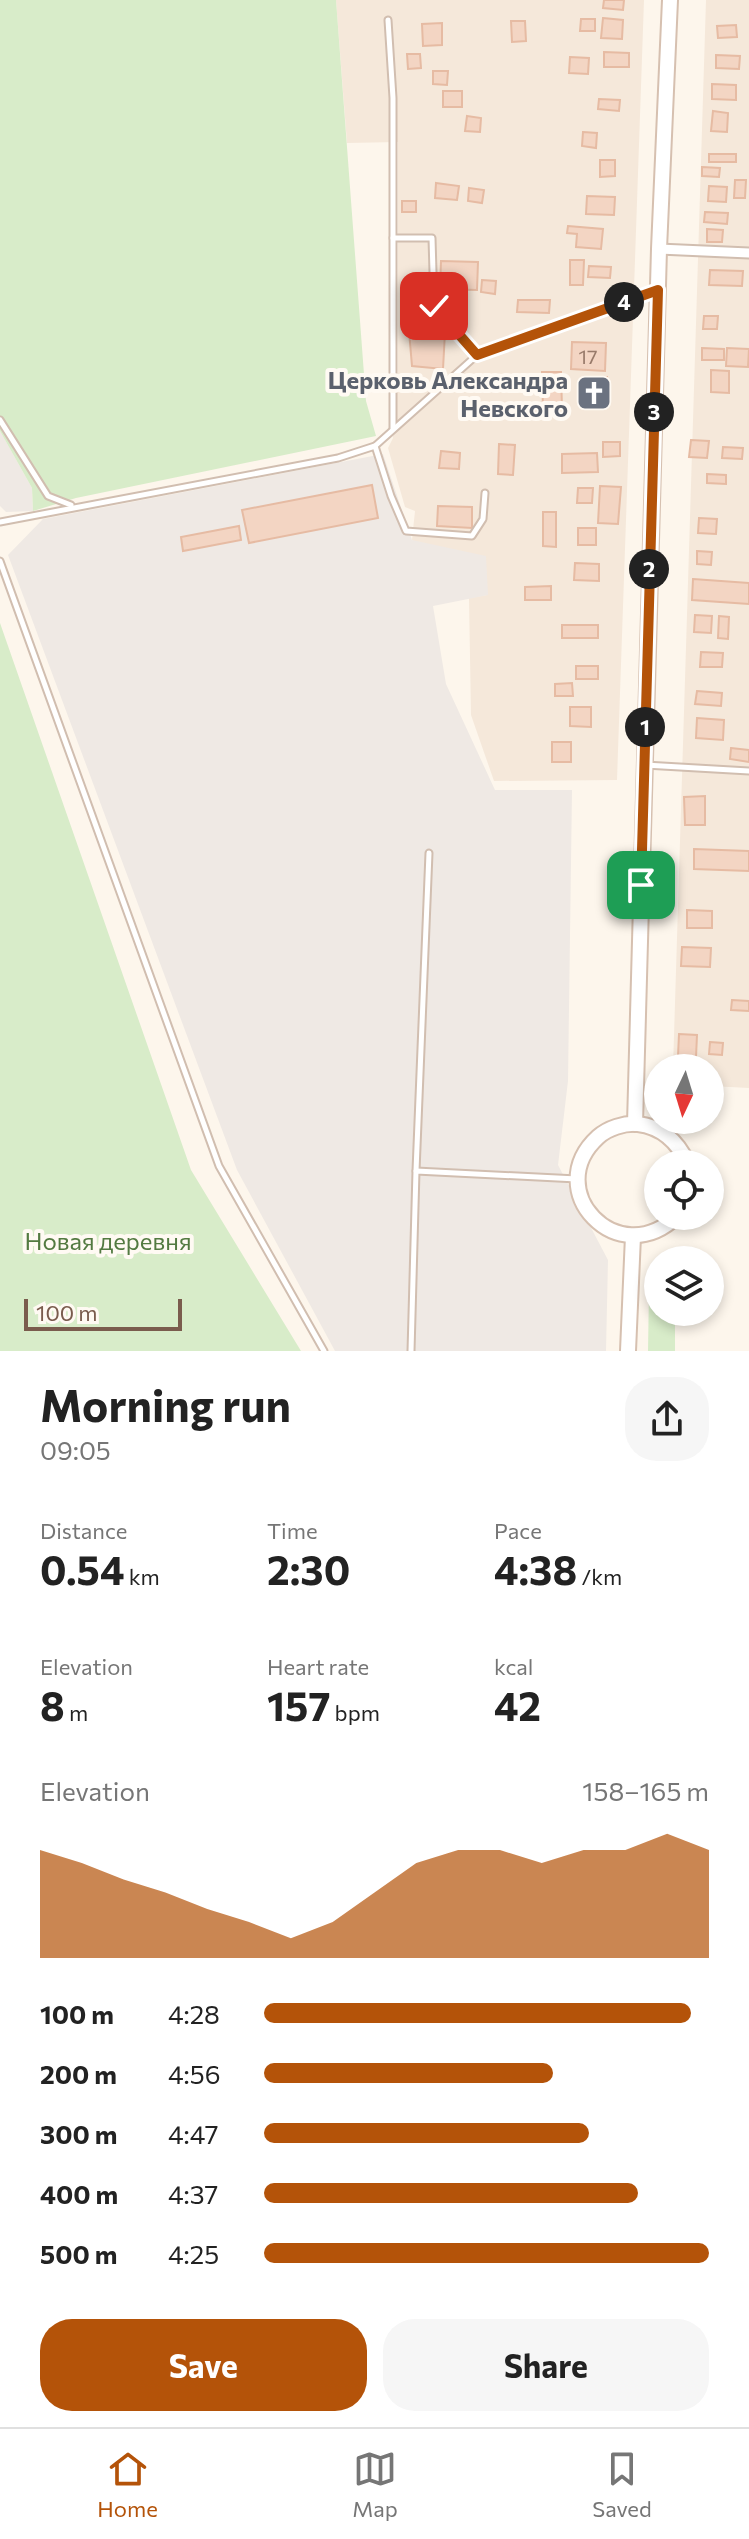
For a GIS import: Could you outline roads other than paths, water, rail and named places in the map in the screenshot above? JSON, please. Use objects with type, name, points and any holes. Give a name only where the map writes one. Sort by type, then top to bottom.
[{"type":"main road","points":[[635,1124],[659,249],[670,0]]},
{"type":"main road","points":[[656,1230],[633,1236],[608,1229],[588,1212],[578,1179],[589,1146],[617,1126],[635,1124],[652,1127],[668,1135],[681,1150]]},
{"type":"main road","points":[[628,1351],[633,1236]]},
{"type":"street","points":[[659,249],[749,253]]},
{"type":"lane","points":[[388,20],[393,429]]},
{"type":"lane","points":[[393,238],[432,238],[434,306],[477,355]]},
{"type":"lane","points":[[0,522],[72,505],[338,458],[375,446],[477,355],[658,290]]},
{"type":"lane","points":[[0,420],[48,496],[72,505]]},
{"type":"lane","points":[[375,446],[406,531],[472,536],[483,519],[485,493]]},
{"type":"lane","points":[[0,561],[219,1166],[324,1351]]},
{"type":"lane","points":[[644,765],[749,771]]},
{"type":"lane","points":[[411,1351],[429,853]]},
{"type":"lane","points":[[416,1171],[578,1179]]},
{"type":"place","name":"Церковь Александра Невского","points":[[594,393]]},
{"type":"park label","name":"Новая деревня","points":[[108,1240]]}]
